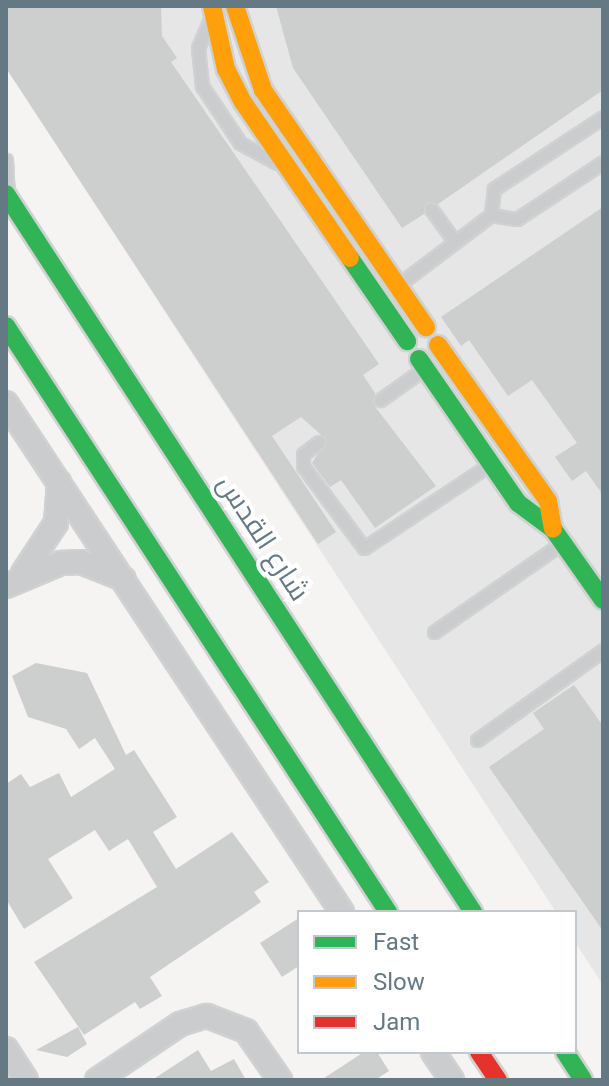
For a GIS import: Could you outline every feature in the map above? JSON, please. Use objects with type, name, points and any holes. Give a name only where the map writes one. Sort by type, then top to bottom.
[{"type":"main road","points":[[235,6],[263,90],[426,327]]},
{"type":"main road","points":[[212,10],[226,69],[285,164],[407,341]]},
{"type":"main road","name":"شارع القدس","points":[[7,196],[472,910]]},
{"type":"main road","points":[[378,299],[397,285]]},
{"type":"main road","points":[[6,326],[387,910]]},
{"type":"main road","points":[[438,345],[548,501],[558,536]]},
{"type":"main road","points":[[422,363],[524,510],[558,536],[603,600]]},
{"type":"main road","points":[[480,1054],[498,1080]]},
{"type":"main road","points":[[566,1054],[583,1080]]},
{"type":"street","points":[[6,403],[341,910]]},
{"type":"street","points":[[12,582],[56,523],[59,481]]},
{"type":"street","points":[[12,582],[81,562],[125,580]]},
{"type":"street","points":[[97,1080],[180,1024],[207,1016],[246,1031],[280,1080]]},
{"type":"street","points":[[6,1049],[26,1080]]},
{"type":"street","points":[[434,1054],[452,1080]]},
{"type":"lane","points":[[212,10],[198,48],[202,86],[249,152],[285,164]]},
{"type":"lane","points":[[491,215],[494,189],[603,117]]},
{"type":"lane","points":[[6,160],[7,196]]},
{"type":"lane","points":[[397,285],[491,215],[517,219],[603,162]]},
{"type":"lane","points":[[431,209],[455,242]]},
{"type":"lane","points":[[380,400],[422,363]]},
{"type":"lane","points":[[319,442],[303,454],[303,466],[364,548],[491,463]]},
{"type":"lane","points":[[434,632],[558,536]]},
{"type":"lane","points":[[477,740],[603,650]]},
{"type":"shaded area","points":[[6,6],[603,6],[603,985],[577,945],[577,910],[555,910],[6,68]]},
{"type":"building","points":[[6,6],[161,6],[162,36],[177,58],[171,62],[379,364],[363,375],[375,393],[373,404],[436,486],[375,528],[341,480],[330,487],[312,463],[327,440],[301,417],[272,436],[336,532],[318,544],[6,68]]},
{"type":"building","points":[[276,6],[603,6],[603,90],[438,204],[427,202],[424,214],[402,228],[293,68]]},
{"type":"building","points":[[603,207],[603,495],[586,471],[572,481],[555,457],[577,443],[532,380],[508,396],[469,340],[461,346],[441,317]]},
{"type":"building","points":[[36,663],[87,673],[126,755],[134,750],[177,817],[153,832],[176,869],[232,832],[269,882],[254,892],[261,902],[150,977],[162,996],[140,1009],[135,1002],[84,1035],[34,962],[157,887],[128,839],[109,851],[95,830],[48,859],[73,898],[24,929],[6,899],[6,784],[21,774],[30,787],[59,773],[71,797],[115,769],[95,738],[79,749],[66,729],[28,717],[12,676]]},
{"type":"building","points":[[574,685],[603,726],[603,931],[489,767],[544,729],[533,713]]},
{"type":"building","points":[[297,919],[297,967],[282,977],[260,943]]},
{"type":"building","points":[[78,1027],[87,1044],[67,1057],[36,1050]]},
{"type":"building","points":[[198,1050],[211,1071],[234,1059],[246,1080],[152,1080]]},
{"type":"building","points":[[361,1054],[378,1054],[389,1071],[375,1080],[321,1080]]},
{"type":"traffic: fast","points":[[6,194],[472,910]]},
{"type":"traffic: fast","points":[[350,258],[407,341]]},
{"type":"traffic: fast","points":[[6,326],[387,910]]},
{"type":"traffic: fast","points":[[419,359],[518,503],[553,529],[603,600]]},
{"type":"traffic: fast","points":[[566,1054],[583,1080]]},
{"type":"traffic: slow","points":[[212,6],[226,69],[243,102],[350,258]]},
{"type":"traffic: slow","points":[[235,6],[263,90],[426,327]]},
{"type":"traffic: slow","points":[[438,345],[548,501],[553,529]]},
{"type":"traffic: jam","points":[[480,1054],[498,1080]]}]
